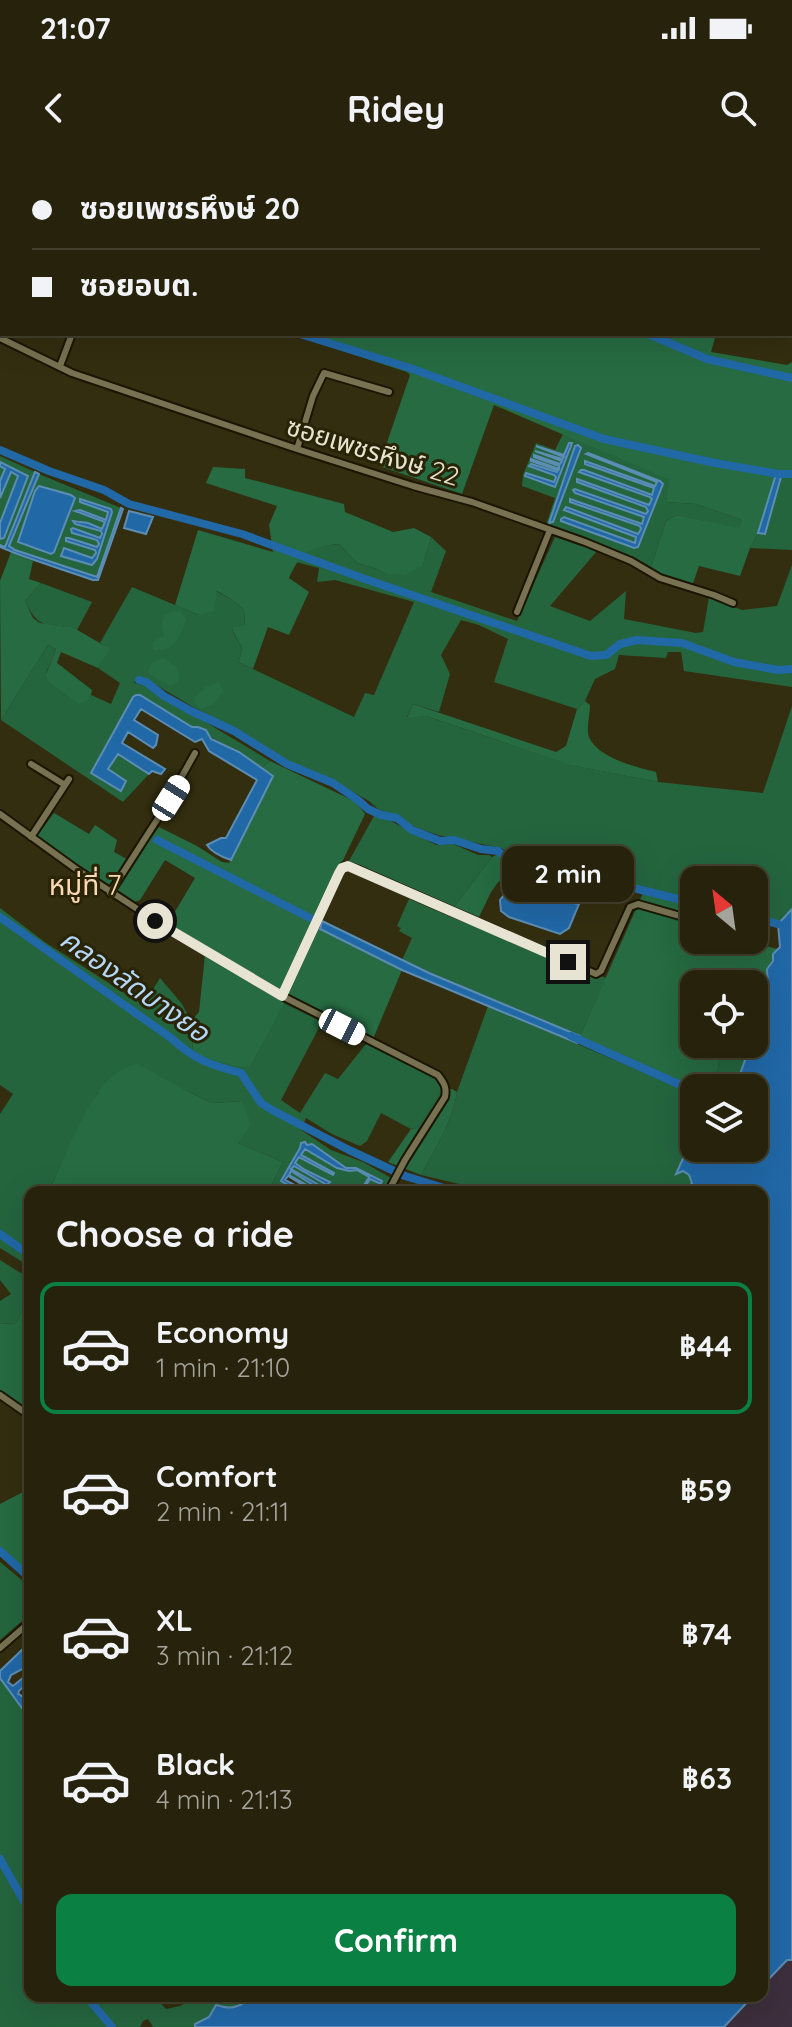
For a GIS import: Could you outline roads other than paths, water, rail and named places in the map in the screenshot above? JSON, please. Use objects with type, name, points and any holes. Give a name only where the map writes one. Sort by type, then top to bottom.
[{"type":"street","points":[[60,366],[71,336]]},
{"type":"street","name":"ซอยเพชรหึงษ์ 22","points":[[0,338],[72,373],[297,449],[472,502],[631,561],[660,578],[733,603]]},
{"type":"street","points":[[297,449],[313,396],[324,373],[389,392]]},
{"type":"street","points":[[517,612],[550,530]]},
{"type":"street","points":[[110,893],[180,784],[195,753]]},
{"type":"street","points":[[31,764],[67,782],[31,837]]},
{"type":"street","points":[[0,814],[110,893],[282,996],[438,1075],[445,1083],[445,1097],[392,1186]]},
{"type":"street","points":[[282,996],[344,866],[596,974],[601,971],[633,904],[680,916]]},
{"type":"street","points":[[0,1395],[24,1412]]},
{"type":"street","points":[[0,1648],[24,1627]]},
{"type":"water","points":[[569,443],[572,443],[555,487],[525,476],[526,473],[554,482],[554,475],[529,466],[558,470],[531,459],[559,469],[559,466],[534,455],[560,464],[562,461],[535,451],[564,457],[536,446],[564,455]]},
{"type":"water","points":[[575,446],[581,448],[553,522],[549,523]]},
{"type":"water","points":[[588,453],[663,484],[638,547],[561,521],[564,517],[635,543],[636,537],[564,510],[566,507],[638,534],[641,529],[640,526],[570,502],[570,499],[642,524],[644,517],[573,490],[646,514],[648,511],[646,507],[577,482],[577,479],[649,505],[652,499],[579,472],[584,470],[652,495],[654,488],[585,464],[585,461],[655,486],[657,482]]},
{"type":"water","points":[[0,462],[28,476],[4,538],[0,539],[0,523],[18,476],[11,472],[0,498],[0,481],[5,469]]},
{"type":"water","points":[[777,471],[792,471],[792,477],[781,477],[765,534],[758,533]]},
{"type":"water","points":[[35,472],[39,474],[9,546],[97,577],[121,508],[98,580],[0,547],[5,547]]},
{"type":"water","points":[[39,486],[75,498],[51,554],[18,542]]},
{"type":"water","points":[[80,499],[111,509],[112,512],[97,559],[92,565],[61,556],[64,548],[92,558],[96,553],[95,550],[66,541],[66,538],[97,547],[99,544],[97,540],[72,533],[71,529],[100,538],[101,531],[73,521],[102,529],[105,522],[75,511],[106,520],[108,512],[80,502]]},
{"type":"water","points":[[129,511],[153,517],[146,534],[124,528]]},
{"type":"water","points":[[136,695],[192,727],[206,730],[211,739],[239,752],[273,776],[231,860],[207,845],[226,838],[257,780],[209,751],[202,739],[195,742],[141,709],[134,720],[158,735],[156,745],[153,748],[128,732],[122,743],[165,769],[161,774],[152,771],[149,774],[118,754],[108,769],[126,781],[121,791],[91,773]]},
{"type":"water","points":[[517,889],[548,899],[579,904],[569,928],[560,934],[509,917],[501,911],[500,900],[508,890]]},
{"type":"water","points":[[792,909],[792,1960],[787,1960],[768,1980],[768,1186],[690,1186],[689,1175],[683,1171],[676,1174],[681,1162],[768,1162],[768,1074],[740,1074],[746,1058],[768,1058],[767,969],[773,961],[773,954],[780,947],[778,924]]},
{"type":"water","points":[[322,921],[429,973],[580,1036],[577,1043],[402,970],[320,929]]},
{"type":"water","points":[[301,1143],[312,1144],[346,1168],[356,1168],[382,1181],[381,1184],[370,1179],[364,1186],[369,1177],[357,1170],[337,1168],[305,1149],[301,1155],[334,1173],[299,1157],[295,1163],[330,1182],[327,1185],[294,1166],[291,1169],[321,1186],[315,1186],[291,1171],[289,1175],[308,1186],[288,1176],[285,1180],[296,1186],[290,1186],[281,1181]]},
{"type":"water","points":[[24,1648],[24,1668],[11,1675],[8,1682],[13,1686],[24,1677],[24,1686],[18,1694],[24,1694],[24,1711],[0,1678],[0,1671]]},
{"type":"water","points":[[747,2002],[724,2027],[195,2027],[195,2024],[209,2017],[216,2005],[229,2008],[242,2004]]},
{"type":"waterway","points":[[306,336],[410,368],[604,439],[710,462],[792,474]]},
{"type":"waterway","points":[[653,336],[707,359],[792,378]]},
{"type":"waterway","points":[[0,450],[104,490],[129,504],[242,534],[591,656],[606,655],[620,644],[637,640],[682,643],[734,662],[778,670],[792,669]]},
{"type":"waterway","points":[[139,680],[191,711],[234,731],[287,764],[333,783],[368,809],[397,818],[412,830],[440,841],[454,840],[498,851],[526,866],[573,873],[680,900]]},
{"type":"waterway","points":[[157,840],[312,919]]},
{"type":"waterway","name":"คลองลัดบางยอ","points":[[0,917],[188,1052],[241,1073],[261,1103],[272,1110],[405,1176],[438,1186]]},
{"type":"waterway","points":[[768,922],[778,924]]},
{"type":"waterway","points":[[571,1036],[680,1085]]},
{"type":"waterway","points":[[0,1234],[24,1251]]},
{"type":"waterway","points":[[0,1551],[24,1573]]},
{"type":"waterway","points":[[0,1859],[24,1901]]},
{"type":"waterway","points":[[91,2002],[112,2027]]},
{"type":"district","name":"หมู่ที่ 7","points":[[85,884]]}]
